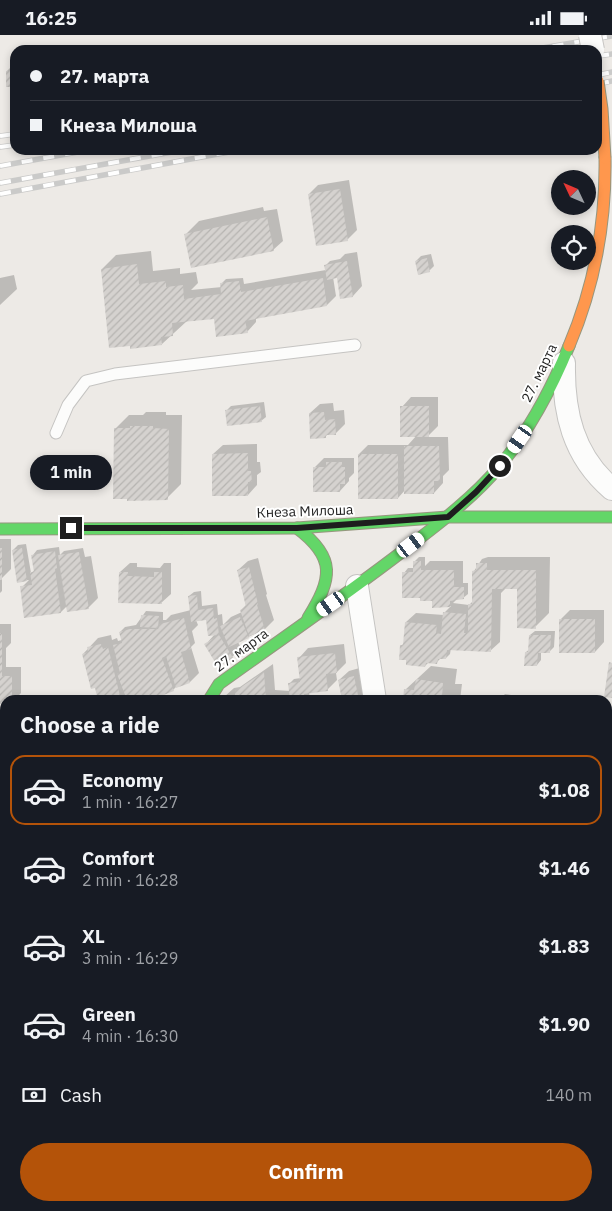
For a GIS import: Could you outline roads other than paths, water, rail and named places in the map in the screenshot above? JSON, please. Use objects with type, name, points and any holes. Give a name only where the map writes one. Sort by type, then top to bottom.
[{"type":"street","name":"27. марта","points":[[212,695],[219,685],[230,676],[357,586],[448,517],[476,492],[500,466],[532,421],[564,363],[582,310],[598,244],[605,195],[602,109]]},
{"type":"street","points":[[564,363],[563,377],[568,413],[576,442],[589,465],[612,489]]},
{"type":"street","name":"Кнеза Милоша","points":[[2,527],[297,528],[448,517],[612,517]]},
{"type":"street","points":[[297,528],[308,535],[319,549],[326,561],[327,569],[326,584],[318,603],[305,623]]},
{"type":"street","points":[[357,586],[374,695]]},
{"type":"lane","points":[[56,433],[68,405],[86,381],[115,374],[355,345]]},
{"type":"railway","points":[[560,45],[612,36]]},
{"type":"railway","points":[[602,55],[612,54]]},
{"type":"railway","points":[[602,74],[612,72]]},
{"type":"railway","points":[[602,83],[612,81]]},
{"type":"railway","points":[[0,136],[10,135]]},
{"type":"railway","points":[[0,147],[10,146]]},
{"type":"railway","points":[[0,166],[61,155]]},
{"type":"railway","points":[[0,183],[155,155]]},
{"type":"railway","points":[[0,194],[213,155]]}]
